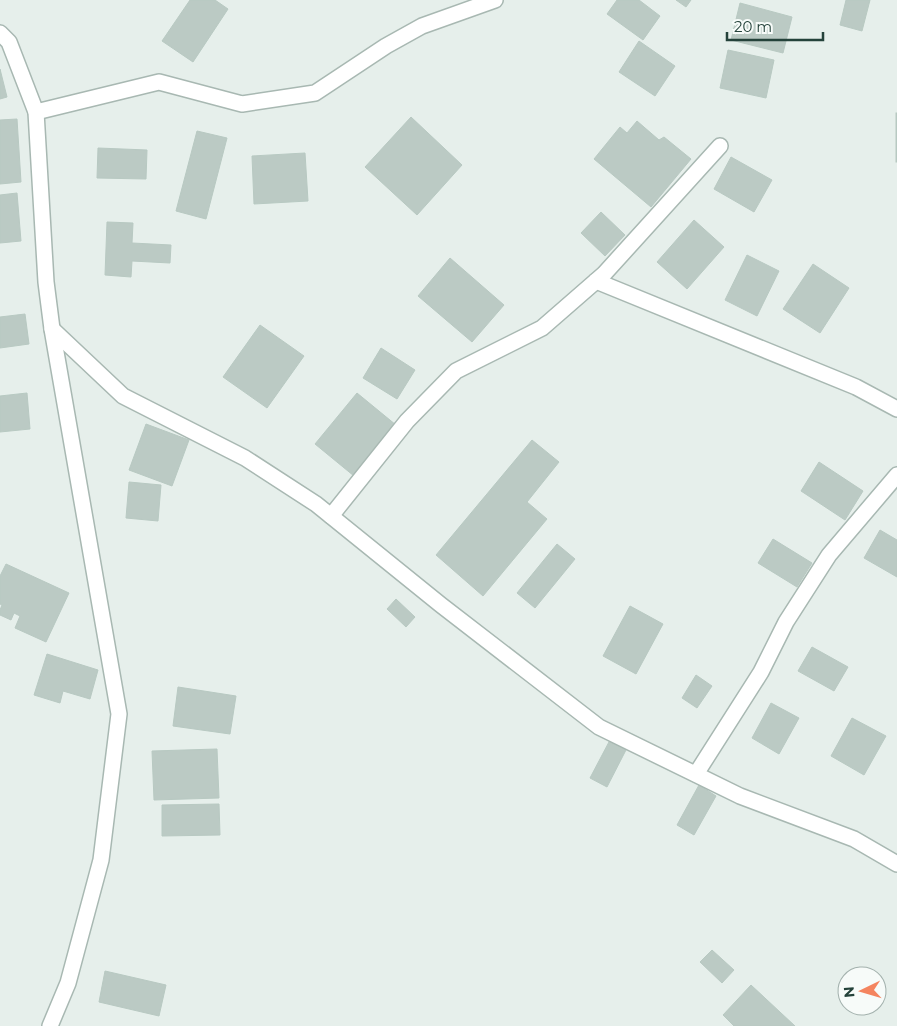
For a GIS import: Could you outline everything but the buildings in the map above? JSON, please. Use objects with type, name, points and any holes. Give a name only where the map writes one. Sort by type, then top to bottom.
[{"type":"street","points":[[36,112],[159,82],[242,104],[315,93],[386,46],[422,26],[495,0]]},
{"type":"street","points":[[0,33],[9,42],[36,112],[46,282],[52,329],[119,714],[101,860],[68,983],[50,1026]]},
{"type":"street","points":[[331,516],[407,421],[456,371],[542,328],[604,274],[720,146]]},
{"type":"street","points":[[596,281],[856,386],[897,409]]},
{"type":"street","points":[[52,329],[123,396],[245,458],[316,504],[441,605],[599,727],[740,796],[854,839],[897,864]]},
{"type":"street","points":[[696,774],[761,672],[786,622],[829,555],[897,475]]}]
